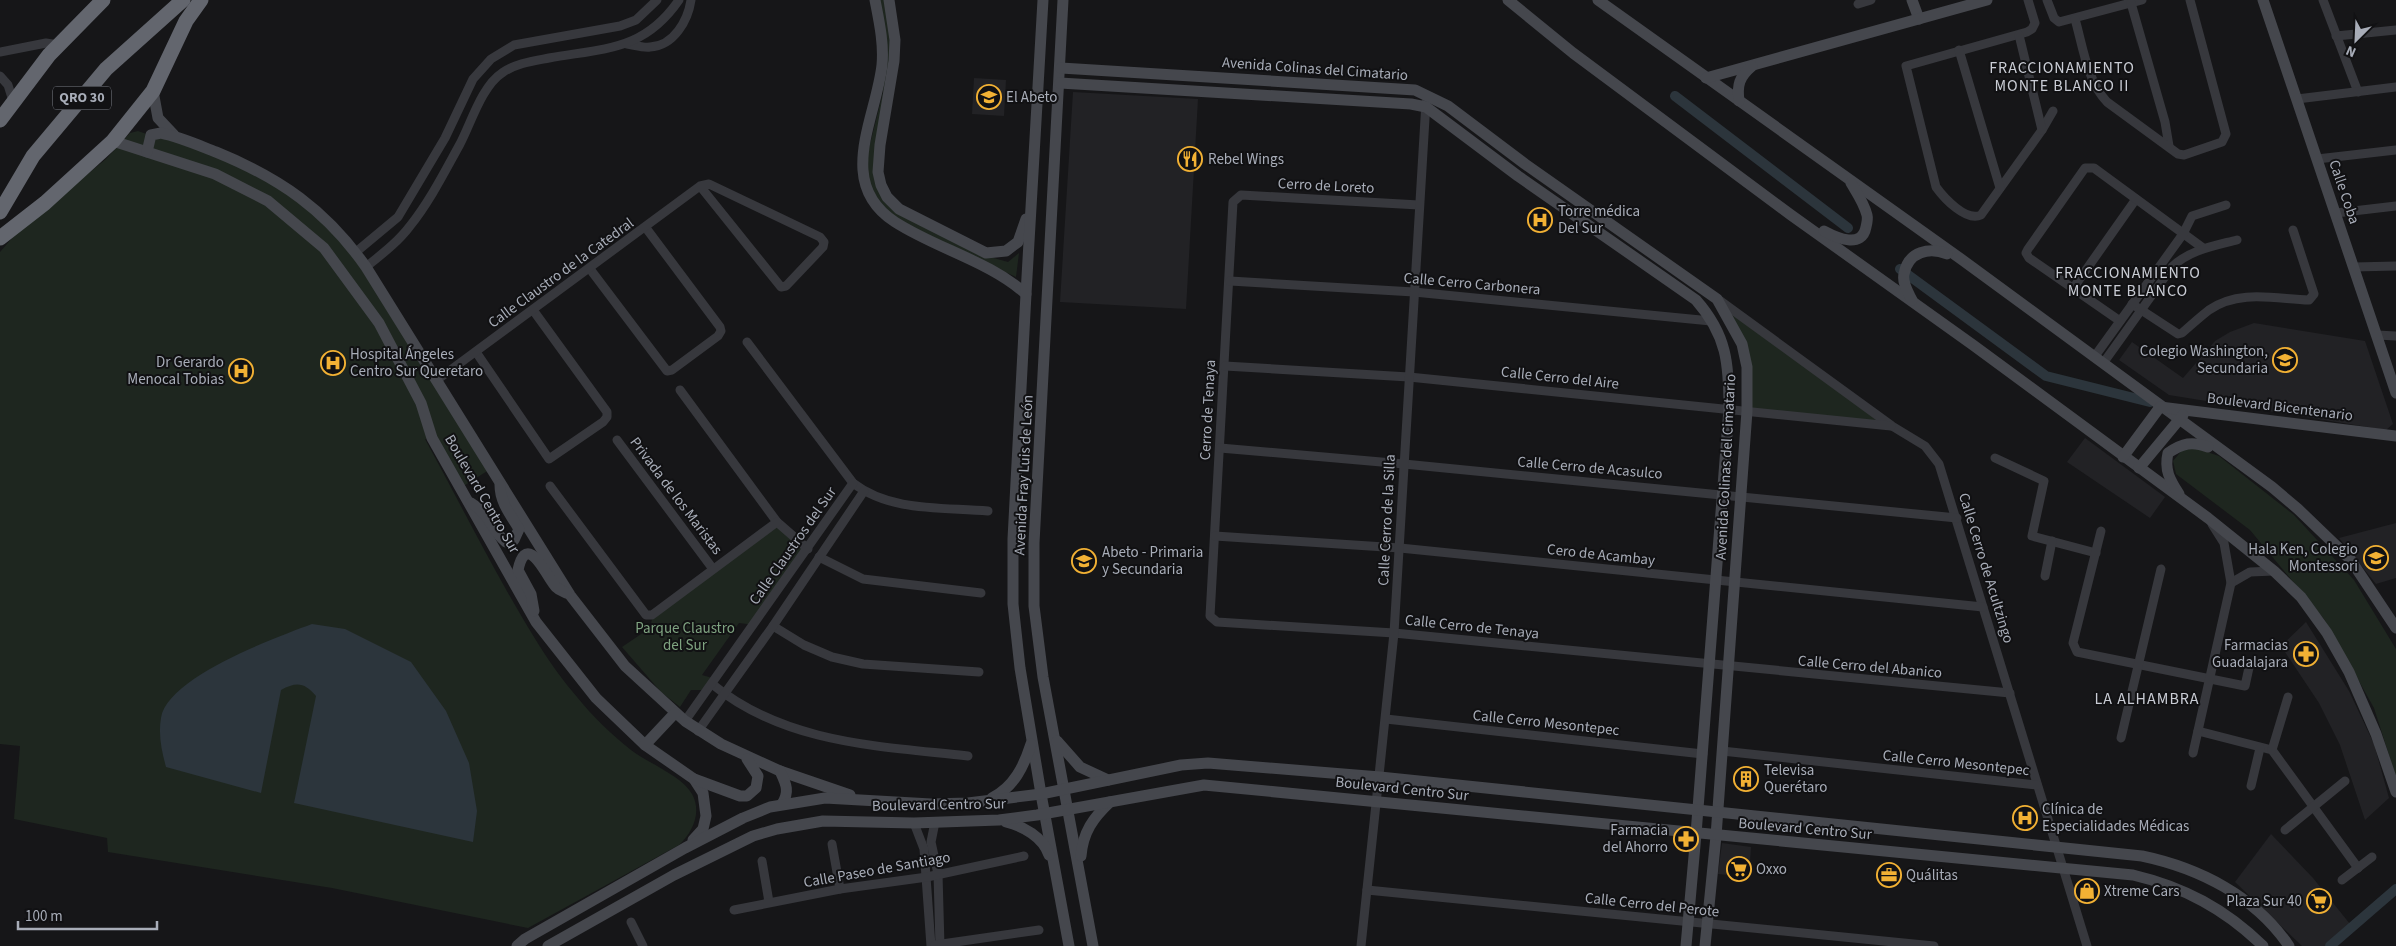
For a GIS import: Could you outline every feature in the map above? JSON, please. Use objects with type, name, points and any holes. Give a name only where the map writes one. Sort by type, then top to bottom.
[{"type":"highway","points":[[0,120],[58,45],[103,0]]},
{"type":"highway","name":"QRO 30","points":[[0,212],[33,156],[100,76],[183,0]]},
{"type":"highway","points":[[0,238],[46,203],[113,141],[153,91],[186,21],[201,0]]},
{"type":"street","points":[[356,252],[398,217],[445,138],[473,79],[491,59],[514,45],[604,29],[636,20],[657,0]]},
{"type":"street","points":[[366,267],[390,248],[410,226],[459,145],[486,89],[501,73],[523,62],[626,44],[648,34],[670,13],[679,0]]},
{"type":"street","points":[[626,44],[652,47],[669,39],[682,27],[691,0]]},
{"type":"street","points":[[875,0],[881,32],[882,62],[878,90],[862,160],[862,172],[869,193],[882,212],[896,222],[1009,280],[1026,294]]},
{"type":"street","points":[[890,0],[894,61],[880,145],[878,172],[887,197],[900,209],[986,252],[997,253],[1006,251],[1018,242],[1031,203]]},
{"type":"street","name":"Avenida Fray Luis de León","points":[[1043,0],[1013,539],[1013,604],[1020,668],[1044,814],[1070,946]]},
{"type":"street","name":"Avenida Fray Luis de León","points":[[1063,0],[1061,68],[1034,543],[1034,606],[1043,677],[1093,946]]},
{"type":"street","points":[[1508,0],[1573,53],[1791,215],[2208,518],[2274,571],[2301,597],[2327,633],[2349,672],[2376,734],[2396,792]]},
{"type":"street","points":[[1598,0],[1961,259],[2099,359],[2220,451],[2272,487],[2350,559],[2396,628]]},
{"type":"street","points":[[1858,4],[1871,0]]},
{"type":"street","points":[[1912,0],[1919,19]]},
{"type":"street","points":[[1706,78],[1987,0]]},
{"type":"street","points":[[2028,0],[2035,23],[2032,29],[2019,35],[1906,66],[1936,186],[1949,201],[1969,216],[1976,218],[1981,215],[2053,112]]},
{"type":"street","points":[[2047,0],[2056,21],[2074,19],[2142,0]]},
{"type":"street","points":[[2074,19],[2094,84],[2100,95],[2107,102],[2184,155],[2222,142],[2226,134],[2190,0]]},
{"type":"street","name":"Calle Coba","points":[[2263,0],[2396,393]]},
{"type":"street","points":[[2323,0],[2358,92]]},
{"type":"street","points":[[2131,3],[2165,122],[2169,146]]},
{"type":"street","points":[[604,29],[607,47]]},
{"type":"street","points":[[2336,36],[2396,30]]},
{"type":"street","points":[[2019,35],[2042,130]]},
{"type":"street","points":[[0,52],[46,43],[58,45]]},
{"type":"street","points":[[1959,50],[2000,188]]},
{"type":"street","points":[[1739,101],[1738,84],[1745,72],[1753,65]]},
{"type":"street","name":"Avenida Colinas del Cimatario","points":[[1061,68],[1415,90],[1427,94],[1448,106],[1525,164],[1717,298],[1742,344],[1747,367],[1746,411],[1718,813],[1706,946]]},
{"type":"street","points":[[0,76],[8,85],[13,101]]},
{"type":"street","name":"Avenida Colinas del Cimatario","points":[[1060,83],[1411,104],[1426,107],[1518,176],[1696,300],[1722,341],[1728,367],[1729,409],[1703,754],[1686,946]]},
{"type":"street","points":[[2297,99],[2396,87]]},
{"type":"street","points":[[153,91],[158,118],[176,136]]},
{"type":"street","name":"Calle Cerro de la Silla","points":[[1361,946],[1394,633],[1427,94]]},
{"type":"street","points":[[147,152],[151,136],[161,132],[176,136]]},
{"type":"street","name":"Boulevard Centro Sur","points":[[176,136],[252,167],[298,195],[334,228],[356,252],[438,380],[570,595],[625,666],[675,713],[698,731],[744,756],[780,771],[858,798]]},
{"type":"street","points":[[445,138],[459,145]]},
{"type":"street","name":"Boulevard Centro Sur","points":[[113,141],[215,174],[268,201],[324,248],[379,322],[421,402],[432,438],[470,502],[536,622],[596,698],[645,745],[694,779],[703,793],[706,816],[703,829],[685,848]]},
{"type":"street","points":[[2317,159],[2396,150]]},
{"type":"street","points":[[1518,176],[1525,164]]},
{"type":"street","points":[[2120,321],[2030,258],[2026,253],[2085,168],[2094,168],[2203,248]]},
{"type":"street","points":[[1791,215],[1840,239],[1850,241],[1859,238],[1865,232],[1867,217],[1862,202],[1848,179]]},
{"type":"street","points":[[709,184],[820,237],[824,242],[823,247],[792,281],[781,287],[700,186],[709,184]]},
{"type":"street","name":"Calle Claustro de la Catedral","points":[[438,380],[646,228],[700,186]]},
{"type":"street","name":"Cerro de Loreto","points":[[1233,202],[1241,195],[1419,205]]},
{"type":"street","points":[[2074,287],[2136,199]]},
{"type":"street","name":"Cerro de Tenaya","points":[[1212,620],[1210,616],[1233,202]]},
{"type":"street","points":[[2099,359],[2120,321],[2183,234],[2192,216],[2226,205]]},
{"type":"street","points":[[2336,213],[2396,206]]},
{"type":"street","points":[[398,217],[410,226]]},
{"type":"street","points":[[590,269],[666,371],[672,370],[718,336],[721,331],[720,327],[646,228]]},
{"type":"street","points":[[2132,304],[2178,334],[2182,333],[2211,309],[2238,298],[2269,296],[2309,300],[2314,294],[2292,230]]},
{"type":"street","points":[[2099,359],[2141,310],[2175,264],[2203,248],[2237,240]]},
{"type":"street","points":[[1913,302],[1904,284],[1904,273],[1916,255],[1936,249],[1961,259]]},
{"type":"street","points":[[2354,267],[2396,266]]},
{"type":"street","name":"Calle Cerro Carbonera","points":[[1230,280],[1414,292],[1711,321]]},
{"type":"street","name":"Calle Cerro de Acultzingo","points":[[1717,298],[1892,426],[1925,446],[1939,464],[2087,946]]},
{"type":"street","points":[[476,352],[549,459],[603,422],[607,417],[606,412],[533,310]]},
{"type":"street","points":[[2376,335],[2396,336]]},
{"type":"street","points":[[747,342],[853,483],[864,492],[897,503],[988,511]]},
{"type":"street","name":"Calle Cerro del Aire","points":[[1225,366],[1409,377],[1892,426]]},
{"type":"street","points":[[680,390],[776,522],[808,549]]},
{"type":"street","points":[[2123,457],[2160,407]]},
{"type":"street","name":"Boulevard Bicentenario","points":[[2160,407],[2396,436]]},
{"type":"street","points":[[2139,468],[2187,410]]},
{"type":"street","name":"Privada de los Maristas","points":[[617,440],[714,569]]},
{"type":"street","points":[[2183,500],[2168,476],[2166,465],[2168,453],[2180,444],[2195,442],[2220,451]]},
{"type":"street","name":"Calle Cerro de Acasulco","points":[[1220,448],[1723,494],[1957,518]]},
{"type":"street","points":[[1995,458],[2044,481],[2032,536],[2096,553]]},
{"type":"street","points":[[470,502],[483,510],[500,537],[506,542],[514,540],[519,528],[500,495],[500,481]]},
{"type":"street","name":"Calle Claustros del Sur","points":[[685,721],[786,581],[853,483]]},
{"type":"street","points":[[550,486],[646,615],[652,615],[776,522]]},
{"type":"street","name":"Calle Claustros del Sur","points":[[698,731],[773,626],[864,492]]},
{"type":"street","points":[[2193,753],[2231,583],[2224,543],[2208,518]]},
{"type":"street","points":[[2101,531],[2073,643],[2074,649],[2077,652],[2245,686],[2250,663]]},
{"type":"street","name":"Cero de Acambay","points":[[1215,536],[1400,548],[1984,607]]},
{"type":"street","points":[[2045,576],[2052,541]]},
{"type":"street","points":[[536,622],[531,594],[518,570],[519,563],[525,556],[531,554],[537,557],[556,587],[570,595]]},
{"type":"street","points":[[819,558],[863,579],[981,592]]},
{"type":"street","points":[[2121,738],[2161,569]]},
{"type":"street","points":[[2231,583],[2250,572],[2274,571]]},
{"type":"street","points":[[786,581],[798,589]]},
{"type":"street","name":"Calle Cerro de Tenaya","points":[[1212,620],[1217,622],[1394,633],[1728,667]]},
{"type":"street","points":[[773,626],[804,645],[832,657],[863,664],[979,672]]},
{"type":"street","name":"Calle Cerro del Abanico","points":[[1728,667],[2010,693]]},
{"type":"street","points":[[712,684],[724,694],[796,730],[846,743],[968,756]]},
{"type":"street","points":[[2272,750],[2288,697]]},
{"type":"street","points":[[645,745],[675,713]]},
{"type":"street","name":"Calle Cerro Mesontepec","points":[[1386,719],[1703,754]]},
{"type":"street","points":[[1705,724],[1724,726]]},
{"type":"street","points":[[2198,731],[2272,750],[2358,868]]},
{"type":"street","points":[[989,799],[1007,788],[1018,776],[1027,757],[1032,740]]},
{"type":"street","points":[[1056,740],[1067,755],[1080,767],[1108,780]]},
{"type":"street","points":[[2251,786],[2260,748]]},
{"type":"street","name":"Calle Cerro Mesontepec","points":[[1722,751],[2038,786]]},
{"type":"street","points":[[694,779],[740,796],[747,796],[756,788],[758,776],[754,767],[744,756]]},
{"type":"street","name":"Boulevard Centro Sur","points":[[518,946],[525,939],[685,848],[743,818],[782,804],[825,798],[858,798],[931,804],[1041,794],[1181,765],[1208,763],[1380,777],[2142,856],[2198,872],[2249,904],[2279,933],[2289,946]]},
{"type":"street","points":[[780,771],[788,790],[782,804]]},
{"type":"street","points":[[2285,830],[2345,781]]},
{"type":"street","name":"Boulevard Centro Sur","points":[[548,946],[674,875],[753,836],[800,823],[823,821],[935,822],[999,820],[1068,810],[1204,785],[2133,875],[2174,886],[2221,910],[2243,927],[2262,946]]},
{"type":"street","points":[[1080,870],[1082,842],[1088,826],[1110,802]]},
{"type":"street","points":[[999,820],[1018,825],[1040,841],[1047,850],[1055,873]]},
{"type":"street","points":[[914,822],[922,842],[935,945]]},
{"type":"street","points":[[935,822],[931,842],[938,874],[935,945]]},
{"type":"street","points":[[832,844],[840,889]]},
{"type":"street","name":"Calle Paseo de Santiago","points":[[734,910],[840,889],[927,877],[1024,856]]},
{"type":"street","points":[[2342,880],[2372,857]]},
{"type":"street","points":[[762,861],[769,902]]},
{"type":"street","name":"Calle Cerro del Perote","points":[[1367,890],[1934,946]]},
{"type":"street","points":[[631,922],[643,946]]},
{"type":"street","points":[[935,945],[1039,930]]},
{"type":"shaded area","name":"El Abeto","points":[[974,78],[1006,80],[1004,116],[972,114]]},
{"type":"shaded area","points":[[1073,92],[1198,99],[1186,309],[1060,302]]},
{"type":"shaded area","name":"Colegio Washington, Secundaria","points":[[2254,323],[2365,341],[2393,424],[2386,430],[2169,395],[2119,360],[2132,342],[2183,378],[2215,341],[2230,332]]},
{"type":"shaded area","points":[[2085,438],[2165,497],[2150,518],[2067,462]]},
{"type":"shaded area","name":"Hala Ken, Colegio Montessori","points":[[2396,523],[2396,578],[2376,584],[2339,538]]},
{"type":"shaded area","points":[[2306,622],[2349,691],[2374,744],[2389,798],[2365,820],[2340,745],[2319,703],[2281,646]]},
{"type":"shaded area","points":[[312,624],[345,629],[411,662],[446,711],[469,763],[477,811],[473,842],[294,803],[316,696],[308,688],[300,685],[292,685],[281,690],[261,793],[166,767],[160,737],[161,718],[168,703],[182,688],[202,674],[250,649]]},
{"type":"shaded area","points":[[2271,834],[2313,878],[2350,924],[2325,946],[2302,946],[2235,882]]},
{"type":"shaded area","points":[[1722,843],[1751,847],[1749,877],[1718,874]]},
{"type":"green space","points":[[880,0],[886,0],[892,57],[876,159],[886,199],[983,255],[1008,262],[1019,253],[1016,277],[897,222],[879,205],[868,182],[866,160],[883,92],[885,57]]},
{"type":"green space","points":[[138,131],[155,137],[157,133],[252,167],[334,228],[492,468],[462,487],[432,438],[425,439],[497,574],[540,646],[567,685],[602,725],[638,755],[681,781],[692,794],[695,801],[696,815],[692,828],[679,845],[528,928],[332,888],[108,852],[107,838],[14,819],[20,746],[0,744],[0,252],[19,230],[106,159],[130,133]]},
{"type":"green space","points":[[1717,299],[1892,426],[1747,411],[1747,367]]},
{"type":"green space","points":[[2183,449],[2198,449],[2219,456],[2294,515],[2354,580],[2396,649],[2396,777],[2374,708],[2324,619],[2250,530],[2176,474],[2173,461]]},
{"type":"green space","name":"Parque Claustro del Sur","points":[[777,522],[808,549],[755,625],[739,623],[702,675],[716,679],[708,690],[691,690],[680,707],[661,692],[622,647],[650,628],[653,615]]},
{"type":"waterway","points":[[1675,96],[1848,228]]},
{"type":"waterway","points":[[1900,269],[2046,376],[2150,402]]},
{"type":"waterway","points":[[2330,946],[2396,889]]},
{"type":"place","name":"El Abeto","points":[[989,97]]},
{"type":"place","name":"Rebel Wings","points":[[1190,159]]},
{"type":"place","name":"Torre médica Del Sur","points":[[1540,220]]},
{"type":"place","name":"Colegio Washington, Secundaria","points":[[2285,360]]},
{"type":"place","name":"Hospital Ángeles Centro Sur Queretaro","points":[[333,363]]},
{"type":"place","name":"Dr Gerardo Menocal Tobias","points":[[241,371]]},
{"type":"place","name":"Hala Ken, Colegio Montessori","points":[[2376,558]]},
{"type":"place","name":"Abeto - Primaria y Secundaria","points":[[1084,561]]},
{"type":"place","name":"Farmacias Guadalajara","points":[[2306,654]]},
{"type":"place","name":"Televisa Querétaro","points":[[1746,779]]},
{"type":"place","name":"Clínica de Especialidades Médicas","points":[[2025,818]]},
{"type":"place","name":"Farmacia del Ahorro","points":[[1686,839]]},
{"type":"place","name":"Oxxo","points":[[1739,869]]},
{"type":"place","name":"Quálitas","points":[[1889,875]]},
{"type":"place","name":"Xtreme Cars","points":[[2087,891]]},
{"type":"place","name":"Plaza Sur 40","points":[[2319,901]]},
{"type":"district","name":"FRACCIONAMIENTO MONTE BLANCO II","points":[[2062,77]]},
{"type":"district","name":"FRACCIONAMIENTO MONTE BLANCO","points":[[2128,282]]},
{"type":"district","name":"LA ALHAMBRA","points":[[2147,699]]}]
